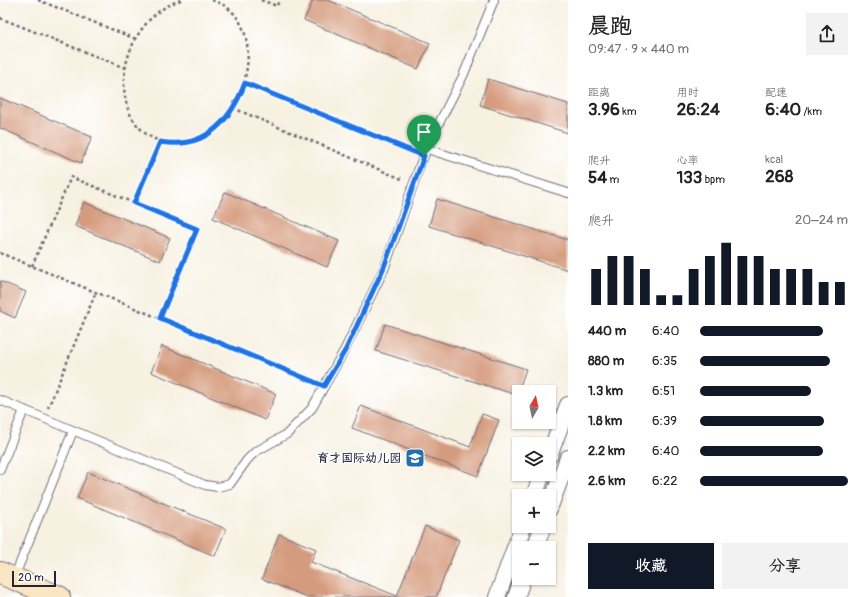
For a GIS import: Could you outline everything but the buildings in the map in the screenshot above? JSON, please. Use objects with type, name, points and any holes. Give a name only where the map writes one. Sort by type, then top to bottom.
[{"type":"main road","points":[[7,576],[59,597]]},
{"type":"street","points":[[556,437],[568,405]]},
{"type":"street","points":[[556,490],[568,458]]},
{"type":"street","points":[[497,597],[520,533]]},
{"type":"street","points":[[516,597],[520,585]]},
{"type":"lane","points":[[0,400],[205,485],[218,487],[230,484],[247,460],[255,452],[287,434],[312,408],[346,349],[384,267],[425,153],[463,76],[494,0]]},
{"type":"lane","points":[[425,153],[568,193]]},
{"type":"lane","points":[[0,470],[24,410]]},
{"type":"lane","points":[[7,576],[74,431]]},
{"type":"path","points":[[38,0],[136,39]]},
{"type":"path","points":[[181,0],[161,9],[151,18],[136,39],[125,68],[123,84],[124,97],[133,119],[140,129],[148,136],[160,142],[171,144],[183,144],[204,137],[224,120],[233,108],[245,83],[248,68],[248,52],[242,26],[230,11],[216,1],[211,0]]},
{"type":"path","points":[[261,0],[276,6],[279,0]]},
{"type":"path","points":[[0,18],[125,68]]},
{"type":"path","points":[[245,83],[425,153]]},
{"type":"path","points":[[233,108],[413,184]]},
{"type":"path","points":[[134,203],[160,142]]},
{"type":"path","points":[[32,266],[71,177],[197,229],[160,318]]},
{"type":"path","points":[[0,253],[324,386]]},
{"type":"path","points":[[44,418],[96,292]]},
{"type":"place","name":"育才国际幼儿园","points":[[415,458]]},
{"type":"route","points":[[245,83],[424,156],[384,267],[346,349],[324,386],[160,318],[197,229],[134,203],[160,142],[183,144],[204,137],[224,120],[233,108],[245,83]]}]
